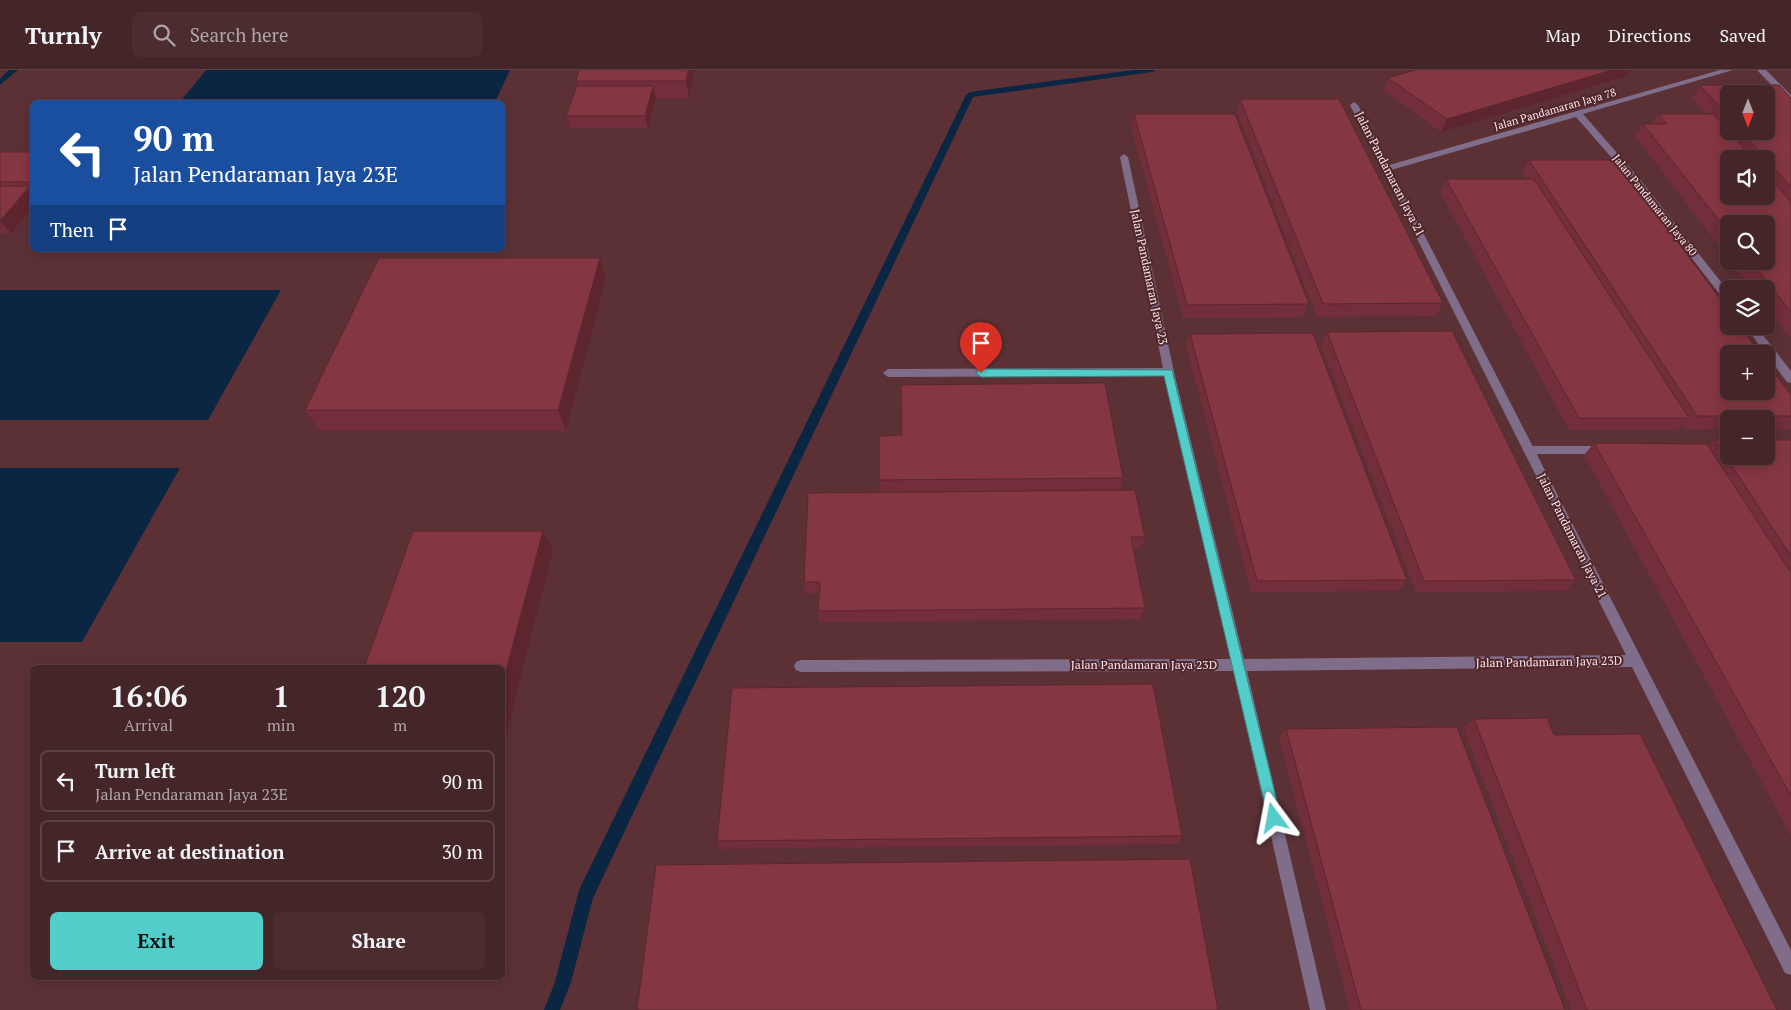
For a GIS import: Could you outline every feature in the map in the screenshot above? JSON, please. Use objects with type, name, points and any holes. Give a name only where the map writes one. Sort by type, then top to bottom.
[{"type":"street","name":"Jalan Pandamaran Jaya 78","points":[[1387,168],[1730,70]]},
{"type":"street","points":[[1761,70],[1791,100]]},
{"type":"street","name":"Jalan Pandamaran Jaya 21","points":[[1354,105],[1791,967]]},
{"type":"street","name":"Jalan Pandamaran Jaya 80","points":[[1578,114],[1635,179],[1720,288]]},
{"type":"street","name":"Jalan Pandamaran Jaya 23","points":[[1124,157],[1168,372],[1239,665],[1318,1010]]},
{"type":"street","points":[[1757,335],[1791,380]]},
{"type":"street","points":[[888,373],[1168,372]]},
{"type":"street","points":[[1528,450],[1616,450]]},
{"type":"street","name":"Jalan Pandamaran Jaya 23D","points":[[801,666],[1239,665],[1636,661]]},
{"type":"water","points":[[206,70],[510,70],[496,100],[182,100]]},
{"type":"water","points":[[0,290],[281,290],[208,420],[0,420]]},
{"type":"water","points":[[0,468],[180,468],[82,642],[0,642]]},
{"type":"building","points":[[579,70],[688,70],[686,81],[576,81]]},
{"type":"building","points":[[1416,70],[1612,70],[1447,119],[1388,78]]},
{"type":"building","points":[[1700,85],[1720,85],[1720,107]]},
{"type":"building","points":[[1775,85],[1779,85],[1791,98],[1791,187],[1775,169],[1775,150],[1758,150],[1749,140],[1775,140]]},
{"type":"building","points":[[577,86],[653,86],[645,116],[566,116]]},
{"type":"building","points":[[1240,99],[1339,99],[1443,303],[1323,304]]},
{"type":"building","points":[[1134,114],[1235,114],[1309,304],[1187,305]]},
{"type":"building","points":[[1658,114],[1714,114],[1720,121],[1720,140],[1737,140],[1745,150],[1720,150],[1720,205],[1775,205],[1775,183],[1791,202],[1791,312],[1775,292],[1775,280],[1766,280],[1758,270],[1775,270],[1775,215],[1720,215],[1720,222],[1643,124],[1667,124]]},
{"type":"building","points":[[0,152],[30,152],[30,182],[0,182]]},
{"type":"building","points":[[1529,160],[1617,160],[1720,299],[1720,335],[1746,335],[1754,345],[1720,345],[1720,400],[1775,400],[1775,374],[1791,395],[1791,416],[1775,416],[1775,410],[1720,410],[1720,416],[1697,416]]},
{"type":"building","points":[[1446,179],[1534,179],[1689,418],[1579,418]]},
{"type":"building","points":[[0,186],[30,186],[0,221]]},
{"type":"building","points":[[379,258],[600,258],[558,410],[305,410]]},
{"type":"building","points":[[1452,331],[1576,580],[1424,581],[1327,332]]},
{"type":"building","points":[[1313,333],[1407,580],[1257,581],[1190,334]]},
{"type":"building","points":[[1105,383],[1123,478],[879,480],[879,436],[902,435],[901,385]]},
{"type":"building","points":[[1715,440],[1720,440],[1720,448]]},
{"type":"building","points":[[1775,440],[1791,440],[1791,556],[1731,465],[1775,465]]},
{"type":"building","points":[[1594,443],[1707,444],[1791,573],[1791,796]]},
{"type":"building","points":[[1135,490],[1145,537],[1131,537],[1145,608],[818,611],[820,582],[804,582],[808,493]]},
{"type":"building","points":[[413,531],[543,531],[505,675],[505,665],[365,665]]},
{"type":"building","points":[[1153,684],[1182,836],[717,841],[732,688]]},
{"type":"building","points":[[1547,718],[1554,735],[1640,734],[1777,1010],[1587,1010],[1474,719]]},
{"type":"building","points":[[1457,727],[1565,1010],[1361,1010],[1286,729]]},
{"type":"building","points":[[1190,859],[1218,1010],[637,1010],[656,865]]},
{"type":"waterway","points":[[0,83],[14,70]]},
{"type":"waterway","points":[[552,1010],[563,982],[585,896],[970,95],[1152,70]]},
{"type":"route","points":[[981,373],[1168,372],[1274,818]]}]
